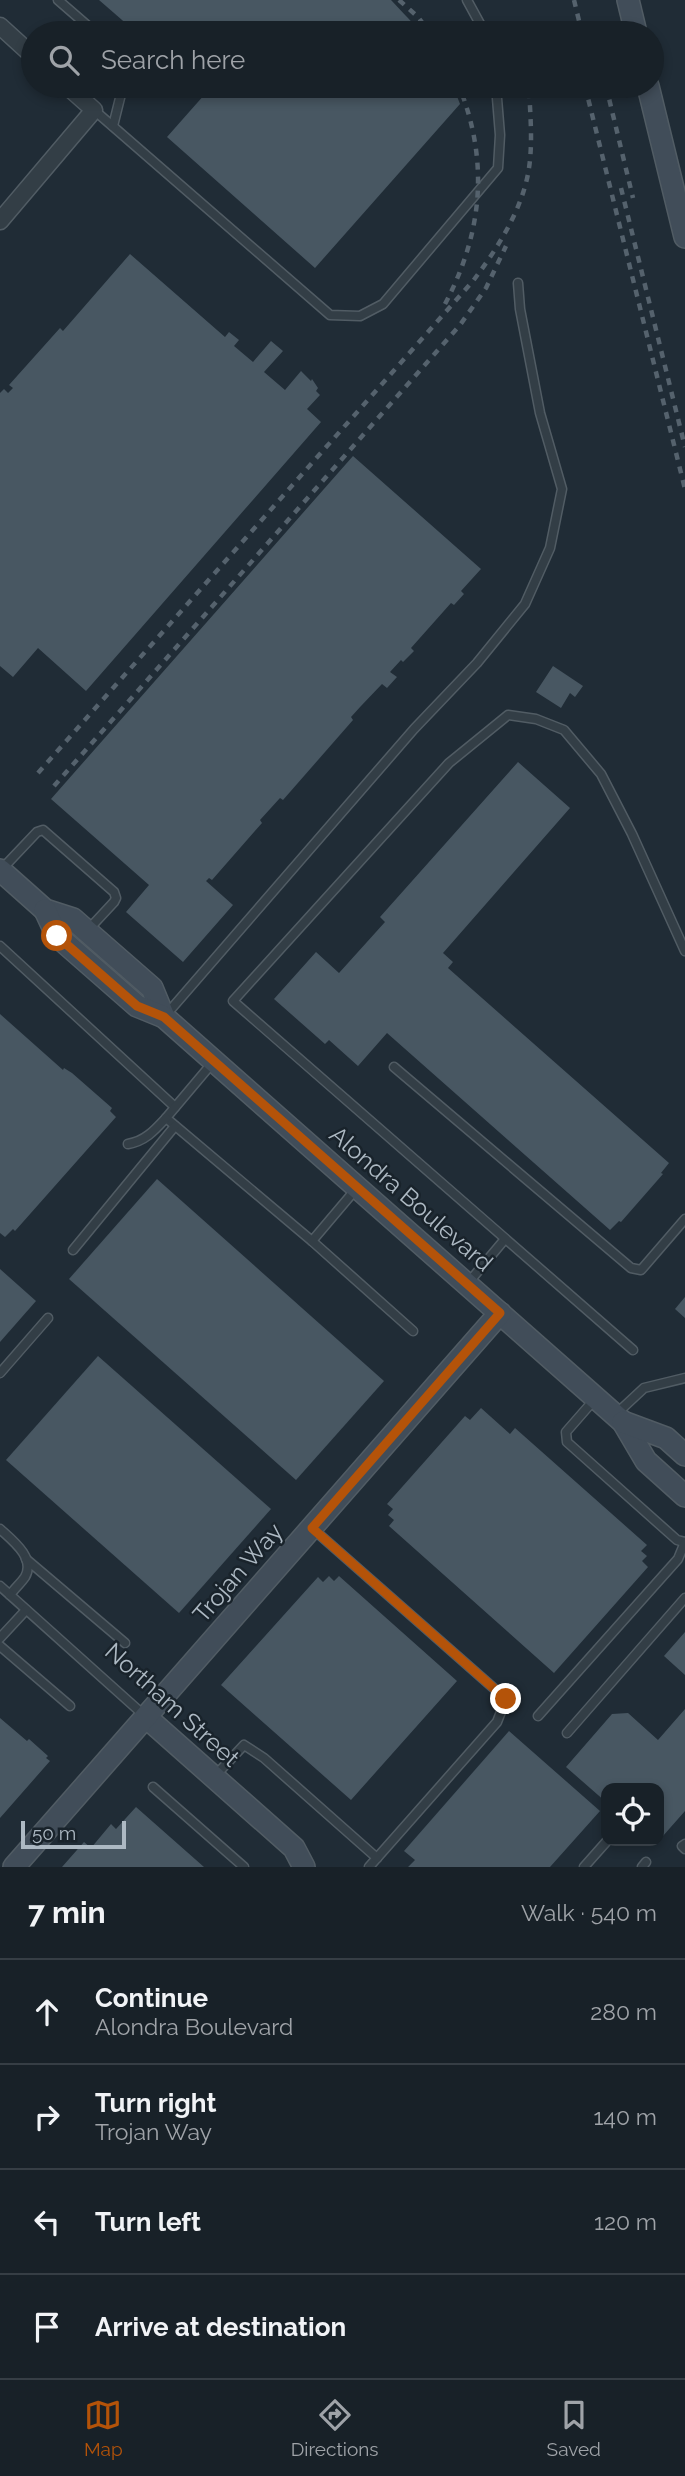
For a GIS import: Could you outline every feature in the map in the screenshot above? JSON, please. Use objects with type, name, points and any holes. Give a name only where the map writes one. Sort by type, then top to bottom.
[{"type":"main road","points":[[628,0],[633,21]]},
{"type":"main road","points":[[651,98],[685,237]]},
{"type":"main road","name":"Alondra Boulevard","points":[[0,870],[45,910],[57,936],[137,1006],[164,1017],[619,1418],[646,1461],[685,1496]]},
{"type":"main road","name":"Alondra Boulevard","points":[[45,910],[73,919],[152,988],[164,1017]]},
{"type":"main road","name":"Trojan Way","points":[[14,1867],[500,1313]]},
{"type":"main road","name":"Alondra Boulevard","points":[[619,1418],[666,1438],[685,1455]]},
{"type":"main road","name":"Northam Street","points":[[146,1717],[294,1848],[302,1866]]},
{"type":"street","points":[[0,26],[21,44]]},
{"type":"street","points":[[0,221],[94,110],[80,98]]},
{"type":"lane","points":[[58,0],[82,21]]},
{"type":"lane","points":[[467,0],[478,21]]},
{"type":"lane","points":[[113,126],[120,98]]},
{"type":"lane","points":[[94,110],[330,315],[360,316],[383,303],[498,168],[500,135],[497,98]]},
{"type":"lane","points":[[164,1017],[414,729],[477,663],[525,604],[550,548],[562,489],[540,413],[520,309],[518,284]]},
{"type":"lane","points":[[633,1350],[233,1001],[449,762],[508,715],[537,719],[564,730],[601,774],[632,834],[685,951]]},
{"type":"lane","points":[[0,870],[40,829],[43,830],[114,892],[116,898],[87,931]]},
{"type":"lane","points":[[0,946],[176,1107]]},
{"type":"lane","points":[[128,1144],[149,1136],[214,1061]]},
{"type":"lane","points":[[394,1067],[631,1268],[640,1270],[685,1219]]},
{"type":"lane","points":[[166,1118],[312,1241],[413,1331]]},
{"type":"lane","points":[[73,1250],[175,1126]]},
{"type":"lane","points":[[312,1241],[358,1187]]},
{"type":"lane","points":[[468,1284],[505,1239]]},
{"type":"lane","points":[[0,1373],[48,1318]]},
{"type":"lane","points":[[619,1418],[644,1388],[685,1378]]},
{"type":"lane","points":[[538,1716],[678,1559],[685,1542],[677,1540],[567,1442],[566,1432],[596,1398]]},
{"type":"lane","points":[[312,1528],[506,1699],[497,1722],[369,1867]]},
{"type":"lane","points":[[0,1529],[15,1542],[26,1559],[125,1643]]},
{"type":"lane","points":[[10,1595],[26,1575],[26,1559]]},
{"type":"lane","name":"Northam Street","points":[[0,1586],[146,1717]]},
{"type":"lane","points":[[567,1733],[685,1598]]},
{"type":"lane","points":[[0,1638],[26,1609]]},
{"type":"lane","points":[[0,1646],[70,1706]]},
{"type":"lane","points":[[214,1777],[244,1745],[264,1758],[377,1858]]},
{"type":"lane","points":[[153,1787],[244,1867]]},
{"type":"lane","points":[[584,1867],[603,1846]]},
{"type":"building","points":[[99,0],[391,0],[411,21],[123,21]]},
{"type":"building","points":[[201,98],[458,98],[460,104],[315,268],[167,137]]},
{"type":"building","points":[[130,254],[225,337],[229,332],[239,340],[234,346],[253,362],[271,341],[283,351],[264,372],[285,390],[301,371],[311,381],[312,379],[320,395],[307,409],[321,422],[86,691],[38,648],[13,677],[0,666],[0,393],[4,389],[8,393],[13,388],[9,385],[60,328],[63,331]]},
{"type":"building","points":[[353,456],[481,569],[461,591],[464,594],[454,605],[451,603],[411,648],[414,651],[390,672],[397,677],[387,688],[382,684],[361,706],[351,717],[353,720],[283,800],[280,798],[260,820],[262,823],[212,880],[209,878],[206,881],[233,905],[183,962],[126,912],[149,885],[51,799]]},
{"type":"building","points":[[553,666],[583,686],[575,697],[570,693],[561,708],[536,692]]},
{"type":"building","points":[[518,762],[570,808],[443,953],[453,962],[448,968],[669,1163],[661,1173],[663,1174],[621,1222],[610,1230],[387,1033],[358,1066],[329,1040],[325,1044],[274,999],[316,952],[339,973],[385,922],[380,917]]},
{"type":"building","points":[[0,1014],[63,1070],[64,1068],[72,1073],[112,1108],[110,1111],[116,1117],[15,1231],[13,1229],[5,1237],[0,1233]]},
{"type":"building","points":[[157,1179],[384,1381],[296,1480],[69,1279]]},
{"type":"building","points":[[0,1269],[36,1301],[0,1342]]},
{"type":"building","points":[[685,1297],[685,1318],[675,1309]]},
{"type":"building","points":[[98,1356],[271,1509],[179,1613],[6,1460]]},
{"type":"building","points":[[481,1408],[510,1434],[515,1428],[647,1545],[641,1551],[647,1556],[642,1561],[648,1567],[554,1673],[389,1526],[394,1520],[388,1515],[393,1509],[387,1504],[465,1416],[470,1420]]},
{"type":"building","points":[[329,1576],[334,1581],[339,1576],[457,1681],[351,1800],[221,1685],[318,1577],[323,1582]]},
{"type":"building","points":[[685,1632],[685,1675],[664,1656]]},
{"type":"building","points":[[685,1709],[685,1811],[664,1834],[664,1783],[601,1783],[601,1798],[566,1767],[612,1714],[628,1713],[658,1740]]},
{"type":"building","points":[[0,1718],[27,1741],[29,1739],[50,1761],[0,1818]]},
{"type":"building","points":[[509,1731],[600,1811],[550,1867],[408,1867],[415,1860],[404,1851]]},
{"type":"building","points":[[136,1807],[204,1867],[62,1867],[84,1842],[91,1848],[111,1824],[116,1829]]},
{"type":"railway","points":[[399,0],[421,21]]},
{"type":"railway","points":[[574,0],[579,21]]},
{"type":"railway","points":[[445,304],[467,250],[477,196],[475,142],[463,98]]},
{"type":"railway","points":[[38,773],[482,269],[508,228],[526,183],[531,148],[530,98]]},
{"type":"railway","points":[[588,98],[685,489]]},
{"type":"railway","points":[[609,98],[633,198]]},
{"type":"railway","points":[[621,188],[685,447]]},
{"type":"railway","points":[[54,786],[460,325],[486,288],[506,246]]},
{"type":"route","points":[[57,936],[137,1006],[164,1017],[500,1313],[312,1528],[506,1699]]}]
